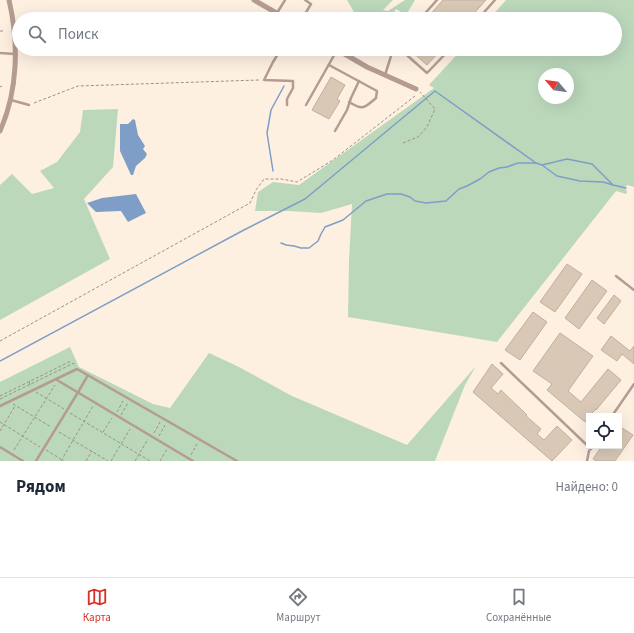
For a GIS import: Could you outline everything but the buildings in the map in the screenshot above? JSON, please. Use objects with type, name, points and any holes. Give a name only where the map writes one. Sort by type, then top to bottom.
[{"type":"street","points":[[9,0],[12,12]]},
{"type":"street","points":[[254,0],[262,2],[276,12]]},
{"type":"street","points":[[0,131],[2,117],[11,100],[15,56]]},
{"type":"street","points":[[349,56],[385,76],[416,89]]},
{"type":"lane","points":[[278,12],[285,0]]},
{"type":"lane","points":[[305,0],[311,4]]},
{"type":"lane","points":[[306,12],[314,0]]},
{"type":"lane","points":[[426,12],[437,0]]},
{"type":"lane","points":[[484,12],[495,0]]},
{"type":"lane","points":[[0,54],[12,54]]},
{"type":"lane","points":[[277,56],[264,80],[293,81],[293,88],[287,99],[287,106]]},
{"type":"lane","points":[[306,105],[333,56]]},
{"type":"lane","points":[[385,76],[391,56]]},
{"type":"lane","points":[[408,56],[427,73],[443,56]]},
{"type":"lane","points":[[329,64],[377,91],[376,98],[365,107],[359,108],[350,102]]},
{"type":"lane","points":[[335,131],[347,110],[359,81]]},
{"type":"lane","points":[[11,100],[28,105]]},
{"type":"lane","points":[[616,276],[634,290]]},
{"type":"lane","points":[[501,363],[586,441]]},
{"type":"lane","points":[[0,406],[77,369],[237,461]]},
{"type":"lane","points":[[36,461],[88,375]]},
{"type":"lane","points":[[56,380],[193,461]]},
{"type":"lane","points":[[614,413],[634,384]]},
{"type":"lane","points":[[0,447],[23,461]]},
{"type":"lane","points":[[587,461],[590,449]]},
{"type":"path","points":[[28,105],[78,86],[264,80]]},
{"type":"path","points":[[403,142],[418,137],[427,127],[435,109],[416,89]]},
{"type":"path","points":[[0,342],[250,203],[256,190],[264,179],[281,179],[297,182],[333,160],[415,96]]},
{"type":"path","points":[[0,396],[71,361]]},
{"type":"path","points":[[0,399],[74,363]]},
{"type":"path","points":[[12,454],[56,383],[56,380]]},
{"type":"path","points":[[33,391],[150,461]]},
{"type":"path","points":[[103,432],[125,397]]},
{"type":"path","points":[[120,417],[130,400]]},
{"type":"path","points":[[9,402],[108,461]]},
{"type":"path","points":[[61,460],[95,402]]},
{"type":"path","points":[[0,431],[16,406]]},
{"type":"path","points":[[135,461],[162,418]]},
{"type":"path","points":[[157,439],[167,421]]},
{"type":"path","points":[[0,422],[64,461]]},
{"type":"path","points":[[111,461],[132,424]]},
{"type":"path","points":[[189,459],[200,440]]},
{"type":"path","points":[[160,461],[168,446]]},
{"type":"path","points":[[86,461],[92,451]]},
{"type":"green space","points":[[347,0],[393,0],[383,10],[388,11],[405,0],[415,0],[408,12],[401,12],[396,9],[394,12],[354,12]]},
{"type":"green space","points":[[506,0],[634,0],[634,187],[628,185],[625,187],[627,192],[626,194],[616,191],[497,342],[348,317],[352,204],[321,213],[255,211],[258,192],[273,182],[299,185],[434,88],[429,85],[456,56],[622,56],[622,12],[495,12]]},
{"type":"green space","points":[[118,109],[113,167],[84,199],[110,259],[0,320],[0,185],[12,174],[32,194],[54,188],[40,171],[57,162],[80,132],[83,110]]},
{"type":"green space","points":[[70,347],[79,367],[153,404],[170,408],[209,353],[239,367],[292,396],[407,445],[476,366],[465,385],[435,461],[0,461],[0,382]]},
{"type":"water","points":[[133,119],[135,120],[138,135],[145,146],[143,149],[147,154],[145,158],[136,166],[133,175],[131,175],[120,151],[120,124],[128,124]]},
{"type":"water","points":[[136,194],[146,213],[128,222],[121,211],[96,212],[87,203],[102,198]]},
{"type":"waterway","points":[[273,171],[267,133],[271,110],[284,86]]},
{"type":"waterway","points":[[0,361],[242,231],[305,199],[435,91],[536,163]]},
{"type":"waterway","points":[[542,165],[567,159],[592,164],[613,185]]},
{"type":"waterway","points":[[281,243],[301,248],[309,248],[318,241],[325,227],[343,220],[366,201],[387,194],[401,194],[410,197],[415,201],[426,203],[446,201],[459,189],[480,179],[489,172],[518,163],[536,163],[542,165],[557,176],[580,181],[603,182],[626,188]]}]
